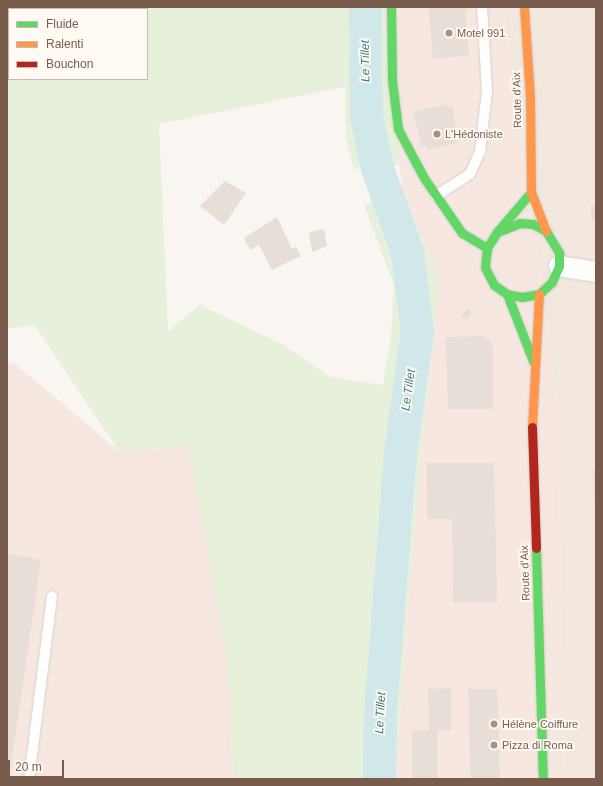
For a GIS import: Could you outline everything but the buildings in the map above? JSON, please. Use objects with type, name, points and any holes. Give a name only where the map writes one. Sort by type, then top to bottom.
[{"type":"main road","points":[[391,7],[392,80],[398,128],[436,196],[462,233],[487,248]]},
{"type":"main road","name":"Route d'Aix","points":[[524,7],[530,98],[531,192],[546,231]]},
{"type":"main road","points":[[497,232],[520,223],[533,224],[546,231],[556,245],[559,266],[552,282],[538,294],[522,297],[507,294],[490,279],[484,260],[487,248],[497,232],[531,192]]},
{"type":"main road","name":"Route d'Aix","points":[[507,294],[535,366]]},
{"type":"main road","name":"Route d'Aix","points":[[538,294],[532,425],[543,779]]},
{"type":"street","points":[[559,266],[596,272]]},
{"type":"lane","points":[[436,196],[470,174],[480,152],[487,91],[482,7]]},
{"type":"lane","points":[[30,779],[52,596]]},
{"type":"shaded area","points":[[382,7],[503,7],[558,407],[564,779],[395,779],[412,549],[439,276],[403,195]]},
{"type":"shaded area","points":[[503,7],[596,7],[596,779],[564,779],[558,407]]},
{"type":"shaded area","points":[[13,362],[119,451],[188,446],[228,661],[233,779],[7,779],[7,365]]},
{"type":"green space","points":[[7,7],[382,7],[400,165],[354,169],[346,138],[345,87],[159,124],[168,331],[200,305],[284,345],[330,377],[383,385],[391,335],[394,285],[364,205],[403,195],[439,276],[412,549],[395,779],[233,779],[228,661],[188,446],[119,451],[35,325],[7,329]]},
{"type":"waterway","name":"Le Tillet","points":[[365,7],[366,115],[377,168],[407,252],[417,332],[400,453],[380,715],[379,779]]},
{"type":"traffic: fast","points":[[391,7],[392,80],[398,129],[424,178],[462,233],[487,248]]},
{"type":"traffic: fast","points":[[497,232],[520,223],[533,224],[546,231],[559,253],[559,266],[552,282],[539,294],[522,297],[507,294],[494,285],[485,267],[487,248],[497,232],[531,192]]},
{"type":"traffic: fast","points":[[507,294],[533,361]]},
{"type":"traffic: fast","points":[[536,548],[543,779]]},
{"type":"traffic: slow","points":[[524,7],[530,98],[531,192],[546,231]]},
{"type":"traffic: slow","points":[[532,427],[539,294]]},
{"type":"traffic: jam","points":[[532,427],[536,548]]},
{"type":"place","name":"Motel 991","points":[[449,33]]},
{"type":"place","name":"L'Hédoniste","points":[[437,134]]},
{"type":"place","name":"Hélène Coiffure","points":[[494,724]]},
{"type":"place","name":"Pizza di Roma","points":[[494,745]]}]
